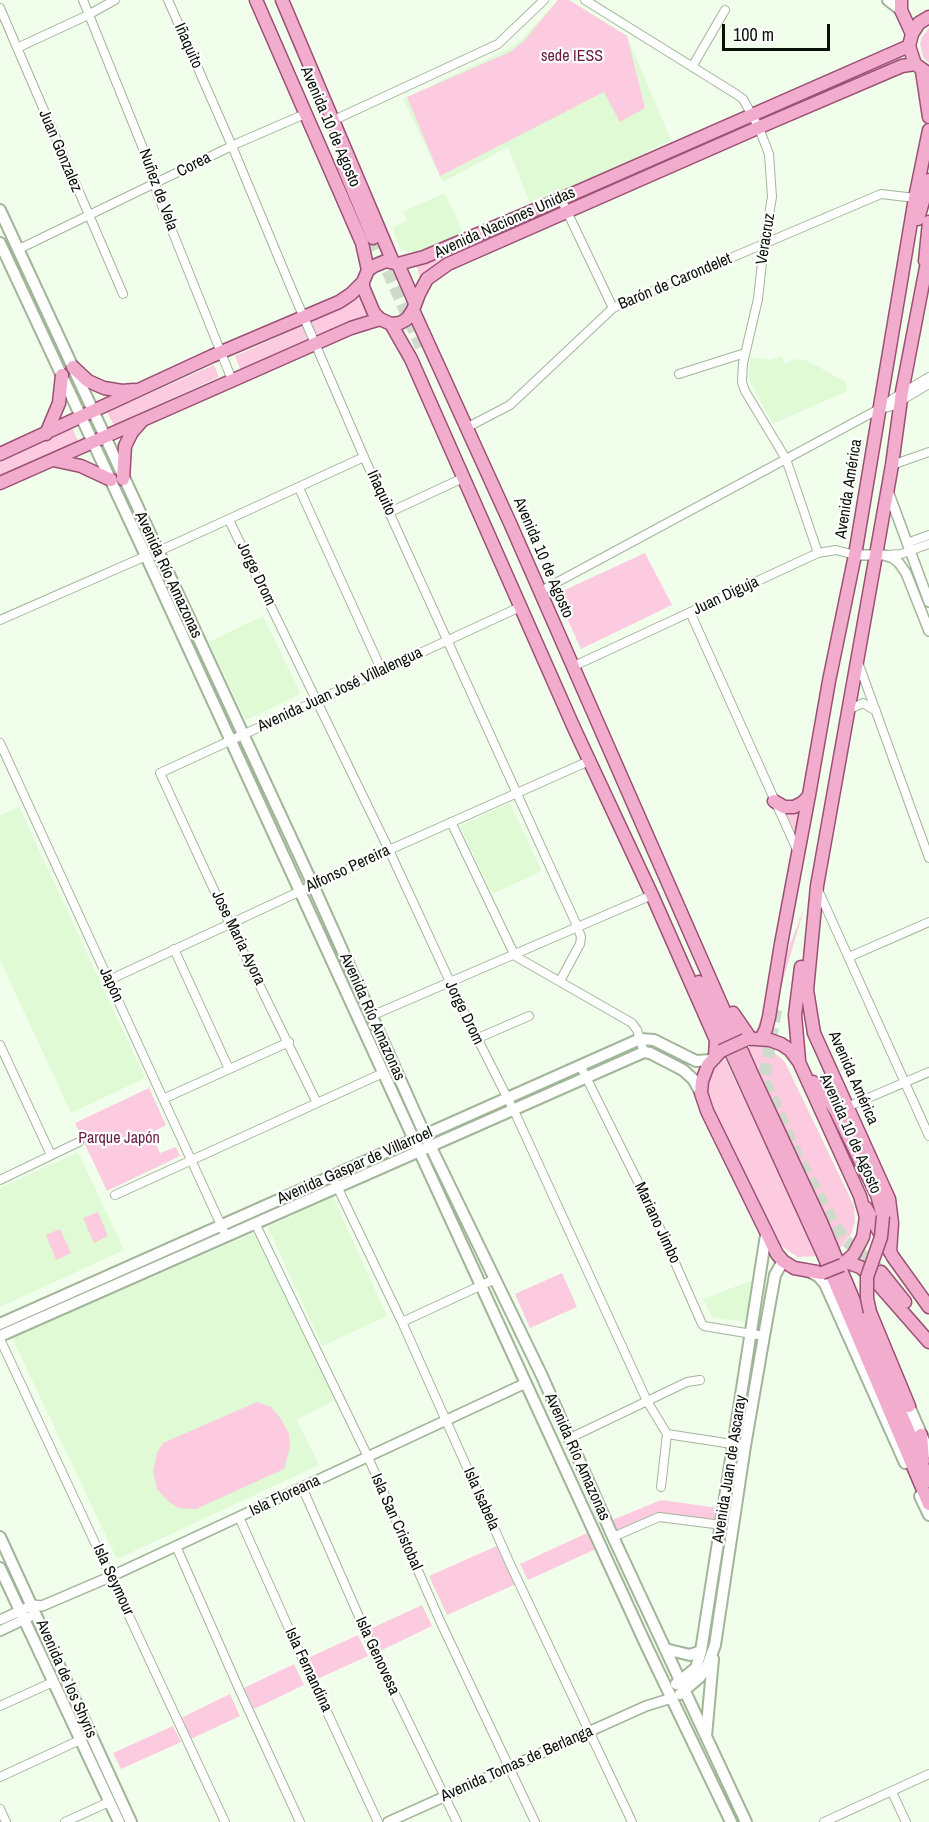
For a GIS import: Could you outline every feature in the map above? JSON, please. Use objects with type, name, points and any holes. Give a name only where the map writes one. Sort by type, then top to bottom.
[{"type":"main road","name":"Avenida 10 de Agosto","points":[[256,0],[362,243],[368,270]]},
{"type":"main road","points":[[888,0],[901,5],[912,34]]},
{"type":"main road","name":"Avenida 10 de Agosto","points":[[285,1],[332,122],[774,1123],[821,1222],[927,1476]]},
{"type":"main road","points":[[929,17],[919,23],[912,34],[909,46],[922,70],[929,117]]},
{"type":"main road","points":[[282,56],[317,122],[370,239],[323,119],[301,46]]},
{"type":"main road","name":"Avenida Naciones Unidas","points":[[368,270],[386,261],[396,263],[424,257],[909,46]]},
{"type":"main road","name":"Avenida Naciones Unidas","points":[[0,483],[358,325],[406,320],[427,279],[448,264],[902,66],[922,70]]},
{"type":"main road","points":[[919,201],[929,130]]},
{"type":"main road","points":[[919,201],[929,180]]},
{"type":"main road","name":"Avenida América","points":[[752,1039],[766,1029],[770,1017],[829,681],[855,555],[903,272],[919,201]]},
{"type":"main road","name":"Avenida Río Amazonas","points":[[0,210],[105,436],[117,480],[146,556],[418,1152],[731,1822]]},
{"type":"main road","points":[[924,274],[929,222]]},
{"type":"main road","name":"Avenida Río Amazonas","points":[[0,243],[93,442],[157,552],[313,885],[430,1146],[570,1438],[613,1537],[746,1822]]},
{"type":"main road","name":"Avenida América","points":[[890,1252],[892,1222],[889,1199],[814,1033],[807,990],[817,886],[848,710],[880,555],[887,488],[929,252]]},
{"type":"main road","points":[[0,454],[221,352],[339,302],[363,282],[368,270]]},
{"type":"main road","points":[[363,282],[374,313],[386,322],[411,359],[489,538],[716,1040],[716,1056],[703,1076],[701,1093]]},
{"type":"main road","points":[[489,538],[488,516],[418,348],[497,510],[510,523]]},
{"type":"main road","points":[[73,367],[85,379],[104,388],[122,391],[138,390]]},
{"type":"main road","points":[[46,434],[59,403],[62,375]]},
{"type":"main road","points":[[52,460],[81,466],[117,480],[125,446],[132,432],[145,418]]},
{"type":"main road","points":[[774,801],[784,807],[794,807],[802,803],[809,795]]},
{"type":"main road","name":"Avenida 10 de Agosto","points":[[640,820],[653,839],[719,987],[738,1023],[752,1039],[781,1044],[790,1050],[807,1077],[860,1196],[866,1217],[863,1237],[858,1249],[844,1264]]},
{"type":"main road","points":[[619,826],[633,842],[691,965],[823,1254],[929,1504]]},
{"type":"main road","name":"Avenida América","points":[[789,929],[800,878],[798,854]]},
{"type":"main road","name":"Avenida América","points":[[799,1062],[795,1015],[804,951],[814,912]]},
{"type":"main road","points":[[640,1039],[654,1040],[696,1061],[716,1056],[752,1039]]},
{"type":"main road","name":"Avenida Gaspar de Villarroel","points":[[0,1324],[111,1281],[224,1231],[332,1176],[413,1140],[509,1104],[583,1071],[640,1039]]},
{"type":"main road","points":[[644,1052],[684,1070],[693,1079],[766,1234],[783,1262],[794,1268],[816,1272],[844,1264],[860,1267],[872,1277],[929,1342]]},
{"type":"main road","name":"Avenida Gaspar de Villarroel","points":[[583,1071],[644,1052]]},
{"type":"main road","points":[[807,1077],[827,1097],[836,1111],[876,1195],[883,1216],[881,1237],[867,1277],[867,1298],[870,1312],[929,1452]]},
{"type":"main road","name":"Avenida Gaspar de Villarroel","points":[[224,1231],[255,1223],[418,1152],[509,1104]]},
{"type":"main road","points":[[860,1196],[890,1252],[929,1306]]},
{"type":"main road","name":"Avenida Juan de Ascaray","points":[[670,1694],[700,1677],[707,1667],[715,1645],[751,1334],[766,1234]]},
{"type":"main road","name":"Avenida Juan de Ascaray","points":[[682,1686],[696,1668],[701,1652],[722,1525],[764,1336],[775,1275],[783,1262]]},
{"type":"main road","points":[[816,1272],[825,1284],[929,1515]]},
{"type":"main road","points":[[881,1272],[929,1334]]},
{"type":"main road","name":"Avenida Gaspar de Villarroel","points":[[0,1337],[111,1281]]},
{"type":"main road","points":[[921,1435],[927,1476]]},
{"type":"main road","name":"Avenida de los Shyris","points":[[0,1536],[37,1608],[131,1822]]},
{"type":"main road","name":"Avenida de los Shyris","points":[[0,1568],[119,1822]]},
{"type":"main road","points":[[705,1736],[715,1645]]},
{"type":"main road","points":[[665,1649],[690,1655],[701,1652]]},
{"type":"street","name":"Nuñez de Vela","points":[[82,0],[153,173],[157,193],[232,380]]},
{"type":"street","points":[[17,48],[115,0]]},
{"type":"street","name":"Iñaquito","points":[[168,0],[364,457],[578,928]]},
{"type":"street","points":[[332,122],[498,44],[544,0]]},
{"type":"street","name":"Veracruz","points":[[585,0],[599,3],[736,94],[743,99],[754,115],[769,154],[772,197],[758,299],[741,374],[745,391],[786,459],[818,553]]},
{"type":"street","name":"Juan Gonzalez","points":[[0,8],[123,294]]},
{"type":"street","points":[[692,66],[725,10]]},
{"type":"street","name":"Corea","points":[[18,249],[232,146],[305,114]]},
{"type":"street","name":"Barón de Carondelet","points":[[466,428],[510,405],[613,308],[881,194],[919,201]]},
{"type":"street","points":[[561,199],[613,308]]},
{"type":"street","points":[[680,374],[745,353]]},
{"type":"street","points":[[902,396],[929,377]]},
{"type":"street","points":[[539,592],[902,396],[929,384]]},
{"type":"street","points":[[892,465],[929,452]]},
{"type":"street","points":[[157,552],[364,457]]},
{"type":"street","points":[[390,512],[464,478]]},
{"type":"street","points":[[299,488],[382,671]]},
{"type":"street","points":[[887,488],[929,602]]},
{"type":"street","name":"Jorge Drom","points":[[229,520],[389,850],[647,1401],[667,1434]]},
{"type":"street","points":[[880,555],[901,554],[908,547],[929,535]]},
{"type":"street","points":[[908,547],[929,544]]},
{"type":"street","name":"Juan Diguja","points":[[572,667],[818,553],[836,550],[855,555],[880,555]]},
{"type":"street","points":[[880,555],[893,558],[903,568],[929,632]]},
{"type":"street","points":[[0,620],[146,556]]},
{"type":"street","name":"Avenida Juan José Villalengua","points":[[160,773],[520,607]]},
{"type":"street","points":[[690,612],[798,854]]},
{"type":"street","points":[[858,660],[929,858]]},
{"type":"street","points":[[848,710],[863,703],[876,711]]},
{"type":"street","name":"Japón","points":[[0,743],[224,1231]]},
{"type":"street","name":"Alfonso Pereira","points":[[109,980],[389,850],[589,761]]},
{"type":"street","name":"Jose Maria Ayora","points":[[160,773],[316,1103]]},
{"type":"street","points":[[451,822],[515,956],[632,1023],[638,1030],[644,1052]]},
{"type":"street","points":[[817,886],[822,903],[849,957],[929,1136]]},
{"type":"street","points":[[371,1016],[652,896]]},
{"type":"street","points":[[849,957],[929,922]]},
{"type":"street","points":[[560,981],[580,944],[578,928]]},
{"type":"street","points":[[174,949],[229,1069]]},
{"type":"street","points":[[476,1039],[529,1016]]},
{"type":"street","points":[[163,1099],[289,1042]]},
{"type":"street","points":[[0,1045],[51,1155]]},
{"type":"street","name":"Mariano Jimbo","points":[[583,1071],[651,1208],[702,1324],[764,1336]]},
{"type":"street","points":[[847,1107],[929,1072]]},
{"type":"street","points":[[116,1195],[190,1159],[383,1073]]},
{"type":"street","points":[[0,1180],[79,1142]]},
{"type":"street","name":"Isla Isabela","points":[[332,1176],[402,1322],[511,1566],[632,1822]]},
{"type":"street","name":"Isla San Cristobal","points":[[255,1223],[368,1457],[436,1612],[535,1822]]},
{"type":"street","points":[[402,1322],[495,1279]]},
{"type":"street","name":"Isla Seymour","points":[[0,1337],[225,1822]]},
{"type":"street","points":[[570,1438],[687,1382],[700,1380]]},
{"type":"street","name":"Isla Floreana","points":[[0,1631],[22,1615],[112,1576],[526,1383]]},
{"type":"street","points":[[661,1486],[667,1434],[739,1445]]},
{"type":"street","name":"Isla Genovesa","points":[[302,1487],[372,1646],[458,1822]]},
{"type":"street","name":"Isla Fernandina","points":[[239,1517],[378,1822]]},
{"type":"street","points":[[613,1537],[659,1517],[722,1525]]},
{"type":"street","points":[[176,1546],[300,1822]]},
{"type":"street","name":"Isla Floreana","points":[[0,1620],[22,1615]]},
{"type":"street","points":[[0,1706],[53,1682]]},
{"type":"street","name":"Avenida Tomas de Berlanga","points":[[388,1822],[670,1694]]},
{"type":"street","points":[[0,1778],[80,1740]]},
{"type":"street","points":[[826,1822],[929,1774]]},
{"type":"street","points":[[892,1792],[906,1822]]},
{"type":"street","points":[[65,1822],[109,1802]]},
{"type":"street","points":[[1,1812],[6,1822]]},
{"type":"shaded area","name":"sede IESS","points":[[558,0],[569,0],[627,36],[671,140],[533,211],[508,147],[443,182],[403,99],[508,49],[521,40]]},
{"type":"shaded area","points":[[445,193],[466,239],[428,255],[401,250],[392,228],[407,220],[402,212]]},
{"type":"shaded area","points":[[782,356],[785,364],[796,359],[808,361],[846,382],[847,391],[773,424],[749,380],[750,357],[771,360]]},
{"type":"shaded area","points":[[263,616],[301,694],[246,720],[209,642]]},
{"type":"shaded area","points":[[510,803],[542,871],[492,894],[460,826]]},
{"type":"shaded area","points":[[19,807],[145,1078],[71,1113],[0,960],[0,815]]},
{"type":"shaded area","points":[[78,1152],[124,1250],[0,1307],[0,1188]]},
{"type":"shaded area","points":[[333,1197],[387,1316],[322,1346],[268,1227]]},
{"type":"shaded area","points":[[254,1233],[335,1400],[297,1420],[319,1465],[117,1559],[12,1338]]},
{"type":"shaded area","points":[[753,1280],[746,1322],[712,1317],[703,1299]]},
{"type":"green space","name":"sede IESS","points":[[558,0],[569,0],[627,36],[645,108],[620,122],[604,92],[440,176],[407,97],[510,52],[524,41]]},
{"type":"green space","points":[[929,28],[929,63],[923,57],[920,44]]},
{"type":"green space","points":[[901,55],[903,61],[884,67],[769,119],[766,114]]},
{"type":"green space","points":[[740,127],[742,132],[577,205],[575,199]]},
{"type":"green space","points":[[555,208],[558,213],[421,279],[416,265],[439,259]]},
{"type":"green space","points":[[359,295],[369,315],[347,322],[240,369],[235,356],[339,309]]},
{"type":"green space","points":[[214,365],[219,377],[114,425],[107,412]]},
{"type":"green space","points":[[72,428],[79,442],[0,478],[0,460]]},
{"type":"green space","points":[[645,553],[672,605],[581,649],[556,594]]},
{"type":"green space","points":[[802,807],[797,837],[784,809]]},
{"type":"green space","points":[[804,909],[763,1048],[774,1052],[785,1062],[854,1206],[855,1222],[851,1234],[840,1248],[745,1051],[749,1048]]},
{"type":"green space","points":[[725,1059],[820,1256],[798,1257],[775,1242],[709,1105],[706,1089],[710,1073],[718,1062]]},
{"type":"green space","name":"Parque Japón","points":[[149,1088],[166,1125],[151,1133],[160,1153],[176,1147],[180,1156],[107,1191],[75,1123]]},
{"type":"green space","points":[[98,1212],[108,1236],[94,1243],[83,1218]]},
{"type":"green space","points":[[60,1229],[71,1253],[56,1260],[46,1235]]},
{"type":"green space","points":[[562,1273],[577,1307],[530,1328],[515,1294]]},
{"type":"green space","points":[[257,1402],[271,1407],[289,1434],[290,1447],[284,1469],[196,1509],[178,1508],[168,1501],[157,1489],[153,1471],[157,1453],[163,1443]]},
{"type":"green space","points":[[661,1500],[719,1508],[715,1527],[662,1521],[618,1538],[610,1521]]},
{"type":"green space","points":[[589,1532],[596,1549],[528,1580],[520,1564]]},
{"type":"green space","points":[[499,1545],[516,1584],[447,1615],[429,1576]]},
{"type":"green space","points":[[422,1605],[432,1626],[380,1651],[370,1629]]},
{"type":"green space","points":[[358,1635],[368,1656],[317,1679],[308,1658]]},
{"type":"green space","points":[[294,1664],[304,1685],[254,1709],[244,1688]]},
{"type":"green space","points":[[230,1694],[240,1716],[191,1739],[181,1718]]},
{"type":"green space","points":[[173,1726],[181,1742],[121,1769],[113,1753]]},
{"type":"tunnel","points":[[373,238],[421,347]]},
{"type":"tunnel","points":[[776,1010],[765,1082],[798,1158],[830,1216],[845,1240],[879,1269]]}]
